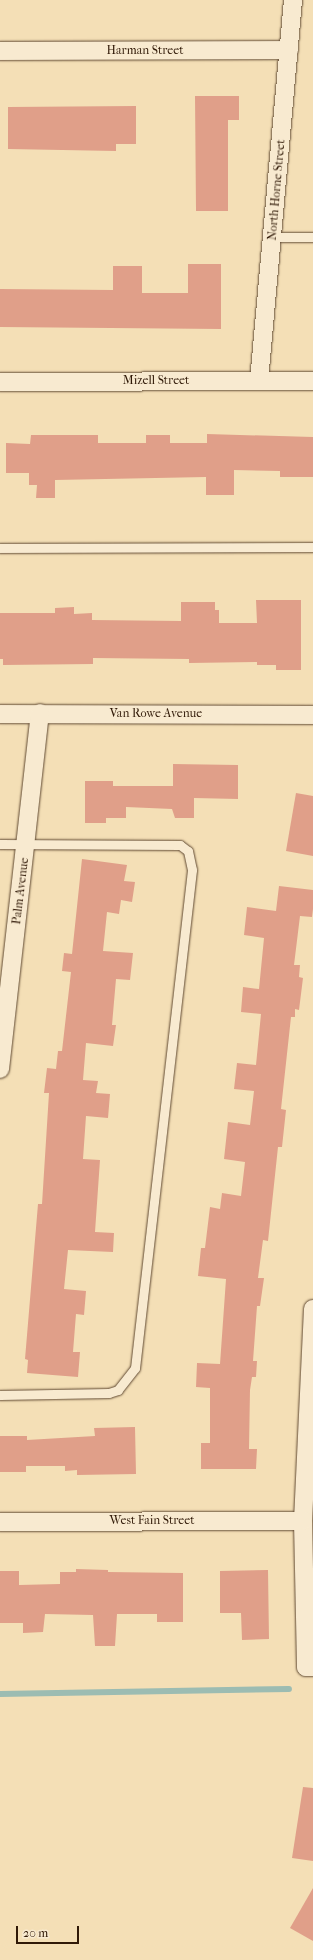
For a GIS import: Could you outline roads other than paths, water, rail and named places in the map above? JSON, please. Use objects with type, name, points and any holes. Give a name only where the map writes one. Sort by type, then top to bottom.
[{"type":"street","name":"North Horne Street","points":[[259,381],[290,50],[293,0]]},
{"type":"street","name":"Harman Street","points":[[0,51],[290,50]]},
{"type":"street","name":"Mizell Street","points":[[0,382],[313,380]]},
{"type":"street","name":"Palm Avenue","points":[[0,1069],[27,844],[40,713]]},
{"type":"street","name":"Van Rowe Avenue","points":[[0,714],[313,715]]},
{"type":"street","points":[[310,1667],[303,1521],[313,1309]]},
{"type":"street","name":"West Fain Street","points":[[0,1522],[303,1521]]},
{"type":"lane","points":[[273,237],[313,237]]},
{"type":"lane","points":[[0,548],[313,547]]},
{"type":"lane","points":[[0,844],[180,845],[188,851],[192,870],[135,1368],[118,1390],[109,1393],[0,1395]]},
{"type":"waterway","points":[[0,1694],[289,1689]]}]
